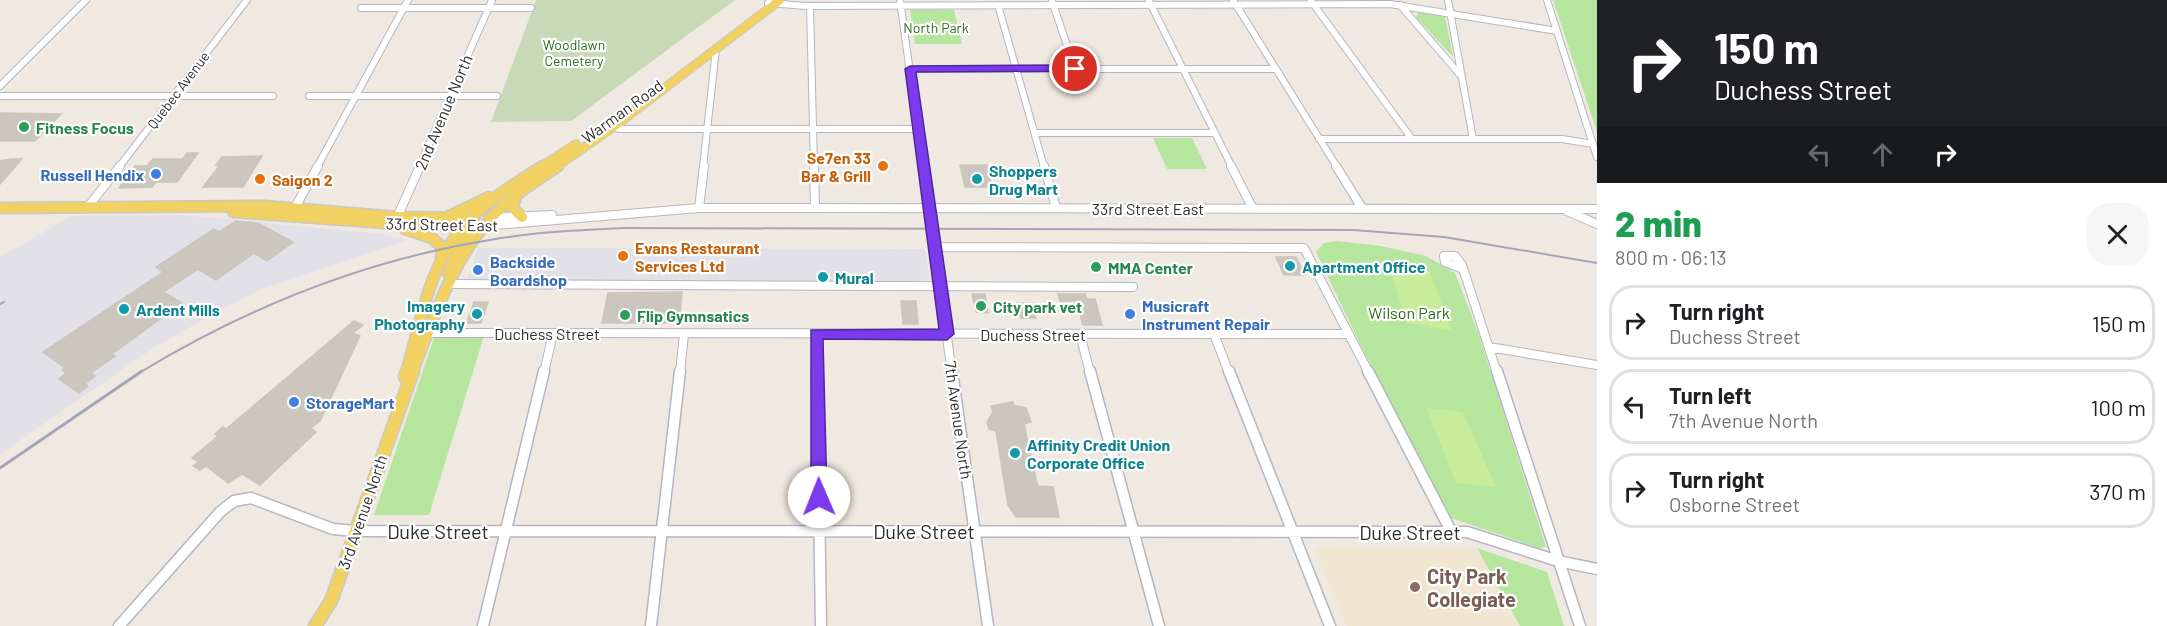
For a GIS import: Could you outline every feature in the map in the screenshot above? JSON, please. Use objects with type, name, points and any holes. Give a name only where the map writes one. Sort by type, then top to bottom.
[{"type":"main road","name":"Warman Road","points":[[476,223],[615,126],[773,2]]},
{"type":"main road","name":"Warman Road","points":[[476,223],[526,178],[610,122],[773,2]]},
{"type":"main road","points":[[440,218],[466,209],[526,178]]},
{"type":"main road","points":[[520,192],[512,207],[522,217]]},
{"type":"main road","name":"33rd Street East","points":[[0,208],[185,208],[476,223]]},
{"type":"main road","name":"33rd Street East","points":[[292,212],[378,223],[440,218],[476,223]]},
{"type":"main road","points":[[378,223],[417,232],[438,242],[442,252],[434,281]]},
{"type":"main road","name":"3rd Avenue North","points":[[402,398],[405,377],[434,281],[450,245],[476,223]]},
{"type":"main road","name":"3rd Avenue North","points":[[331,601],[402,398],[448,284],[476,223]]},
{"type":"main road","points":[[315,626],[331,601]]},
{"type":"street","points":[[0,86],[86,0]]},
{"type":"street","name":"Quebec Avenue","points":[[87,208],[247,0]]},
{"type":"street","points":[[292,212],[408,0]]},
{"type":"street","name":"2nd Avenue North","points":[[396,220],[492,0]]},
{"type":"street","points":[[1449,0],[1473,139]]},
{"type":"street","points":[[1547,0],[1597,157]]},
{"type":"street","points":[[773,2],[810,6],[900,2],[999,5],[1052,2],[1399,3],[1557,31]]},
{"type":"street","name":"7th Avenue North","points":[[900,2],[988,626]]},
{"type":"street","points":[[1052,2],[1075,69]]},
{"type":"street","points":[[1150,2],[1252,207]]},
{"type":"street","points":[[1234,2],[1362,208]]},
{"type":"street","points":[[1312,2],[1412,139]]},
{"type":"street","points":[[1399,3],[1462,77]]},
{"type":"street","points":[[999,5],[1056,208]]},
{"type":"street","points":[[810,6],[814,208]]},
{"type":"street","points":[[361,8],[531,8]]},
{"type":"street","points":[[699,208],[716,49]]},
{"type":"street","points":[[910,69],[1276,69]]},
{"type":"street","points":[[0,96],[273,96]]},
{"type":"street","points":[[309,96],[497,96]]},
{"type":"street","points":[[615,126],[619,129],[918,129]]},
{"type":"street","points":[[1035,133],[1215,133]]},
{"type":"street","points":[[1319,139],[1562,139],[1593,144]]},
{"type":"street","name":"33rd Street East","points":[[476,223],[522,217],[692,206],[699,208]]},
{"type":"street","name":"33rd Street East","points":[[476,223],[699,208],[1597,209]]},
{"type":"street","points":[[1555,208],[1597,224]]},
{"type":"street","points":[[935,247],[1304,248],[1451,531]]},
{"type":"street","points":[[1461,268],[1580,626]]},
{"type":"street","points":[[448,284],[1133,287]]},
{"type":"street","name":"Duchess Street","points":[[428,333],[1349,334]]},
{"type":"street","points":[[483,626],[553,333]]},
{"type":"street","points":[[651,626],[684,334]]},
{"type":"street","points":[[816,334],[821,626]]},
{"type":"street","points":[[1080,334],[1159,626]]},
{"type":"street","points":[[1214,334],[1330,626]]},
{"type":"street","points":[[1489,347],[1597,365]]},
{"type":"street","name":"Duke Street","points":[[119,626],[188,545],[220,512],[234,501],[251,498],[333,529],[355,531],[1451,531],[1481,534],[1558,561],[1597,569]]},
{"type":"street","name":"3rd Avenue North","points":[[322,626],[331,601]]},
{"type":"shaded area","points":[[181,215],[382,234],[407,240],[257,291],[159,344],[0,454],[0,257],[72,216]]},
{"type":"shaded area","points":[[478,248],[925,249],[929,277],[922,283],[466,283]]},
{"type":"shaded area","name":"City Park Collegiate","points":[[1314,548],[1477,548],[1520,626],[1347,626]]},
{"type":"green space","name":"Woodlawn Cemetery","points":[[536,0],[735,0],[571,121],[491,122]]},
{"type":"green space","points":[[1553,0],[1597,0],[1597,132]]},
{"type":"green space","name":"North Park","points":[[910,10],[954,10],[962,44],[915,44]]},
{"type":"green space","points":[[1419,12],[1445,17],[1453,57],[1416,17]]},
{"type":"green space","points":[[1153,138],[1192,138],[1207,169],[1167,169]]},
{"type":"green space","name":"Wilson Park","points":[[1337,241],[1381,246],[1426,256],[1455,273],[1479,335],[1546,547],[1539,548],[1451,518],[1362,348],[1316,252],[1324,243]]},
{"type":"green space","points":[[1389,267],[1430,272],[1451,330],[1407,323]]},
{"type":"green space","points":[[435,335],[484,336],[429,515],[374,515]]},
{"type":"green space","points":[[1426,408],[1463,412],[1496,487],[1456,483]]},
{"type":"green space","points":[[1477,548],[1547,572],[1564,626],[1520,626]]},
{"type":"building","name":"Fitness Focus","points":[[0,113],[61,114],[35,141],[0,141]]},
{"type":"building","name":"Russell Hendix","points":[[187,153],[198,153],[177,182],[156,182],[152,187],[119,188],[135,166],[147,166],[153,159],[183,159]]},
{"type":"building","points":[[262,156],[243,187],[203,187],[220,165],[216,165],[222,157]]},
{"type":"building","points":[[22,159],[0,184],[0,161]]},
{"type":"building","name":"Shoppers Drug Mart","points":[[960,165],[987,165],[992,187],[965,187]]},
{"type":"building","name":"Ardent Mills","points":[[236,221],[258,223],[293,242],[267,261],[254,253],[216,280],[198,269],[163,292],[182,303],[112,354],[115,356],[91,373],[95,376],[85,384],[88,386],[79,393],[59,379],[66,373],[62,370],[65,368],[43,352],[163,272],[156,267],[214,229],[219,232]]},
{"type":"building","name":"Apartment Office","points":[[1276,257],[1296,257],[1305,275],[1284,275]]},
{"type":"building","points":[[682,292],[679,323],[602,323],[608,293]]},
{"type":"building","name":"City park vet","points":[[972,294],[985,294],[988,313],[976,312]]},
{"type":"building","points":[[1058,294],[1085,294],[1087,299],[1095,299],[1102,325],[1083,325],[1076,301],[1060,301]]},
{"type":"building","points":[[901,301],[916,301],[918,324],[903,324]]},
{"type":"building","name":"Imagery Photography","points":[[474,302],[488,302],[481,323],[467,323]]},
{"type":"building","points":[[1017,303],[1030,303],[1036,318],[1021,318]]},
{"type":"building","name":"StorageMart","points":[[354,321],[363,325],[353,333],[360,336],[320,421],[311,428],[316,432],[260,485],[242,474],[228,483],[206,466],[200,470],[193,466],[198,462],[192,458],[218,436],[215,434],[223,427],[226,429]]},
{"type":"building","name":"Affinity Credit Union Corporate Office","points":[[1013,402],[1013,405],[1026,408],[1031,422],[1024,424],[1038,486],[1053,487],[1059,517],[1016,517],[1008,505],[996,431],[989,429],[987,422],[993,412],[991,406]]},
{"type":"railway","points":[[140,373],[222,327],[308,289],[353,273],[444,249],[507,237],[558,232],[626,228],[1353,230],[1444,237],[1597,263]]},
{"type":"railway","points":[[0,304],[4,302]]},
{"type":"railway","points":[[0,468],[140,373]]},
{"type":"place","name":"Fitness Focus","points":[[24,127]]},
{"type":"place","name":"Se7en 33 Bar & Grill","points":[[883,166]]},
{"type":"place","name":"Russell Hendix","points":[[156,174]]},
{"type":"place","name":"Saigon 2","points":[[260,179]]},
{"type":"place","name":"Shoppers Drug Mart","points":[[977,179]]},
{"type":"place","name":"Evans Restaurant Services Ltd","points":[[623,256]]},
{"type":"place","name":"Apartment Office","points":[[1290,266]]},
{"type":"place","name":"MMA Center","points":[[1096,267]]},
{"type":"place","name":"Backside Boardshop","points":[[478,270]]},
{"type":"place","name":"Mural","points":[[823,277]]},
{"type":"place","name":"City park vet","points":[[981,306]]},
{"type":"place","name":"Ardent Mills","points":[[124,309]]},
{"type":"place","name":"Imagery Photography","points":[[477,314]]},
{"type":"place","name":"Musicraft Instrument Repair","points":[[1130,314]]},
{"type":"place","name":"Flip Gymnsatics","points":[[625,315]]},
{"type":"place","name":"StorageMart","points":[[294,402]]},
{"type":"place","name":"Affinity Credit Union Corporate Office","points":[[1015,453]]},
{"type":"place","name":"City Park Collegiate","points":[[1415,587]]},
{"type":"route","points":[[819,497],[816,334],[947,334],[910,69],[1075,69]]}]
